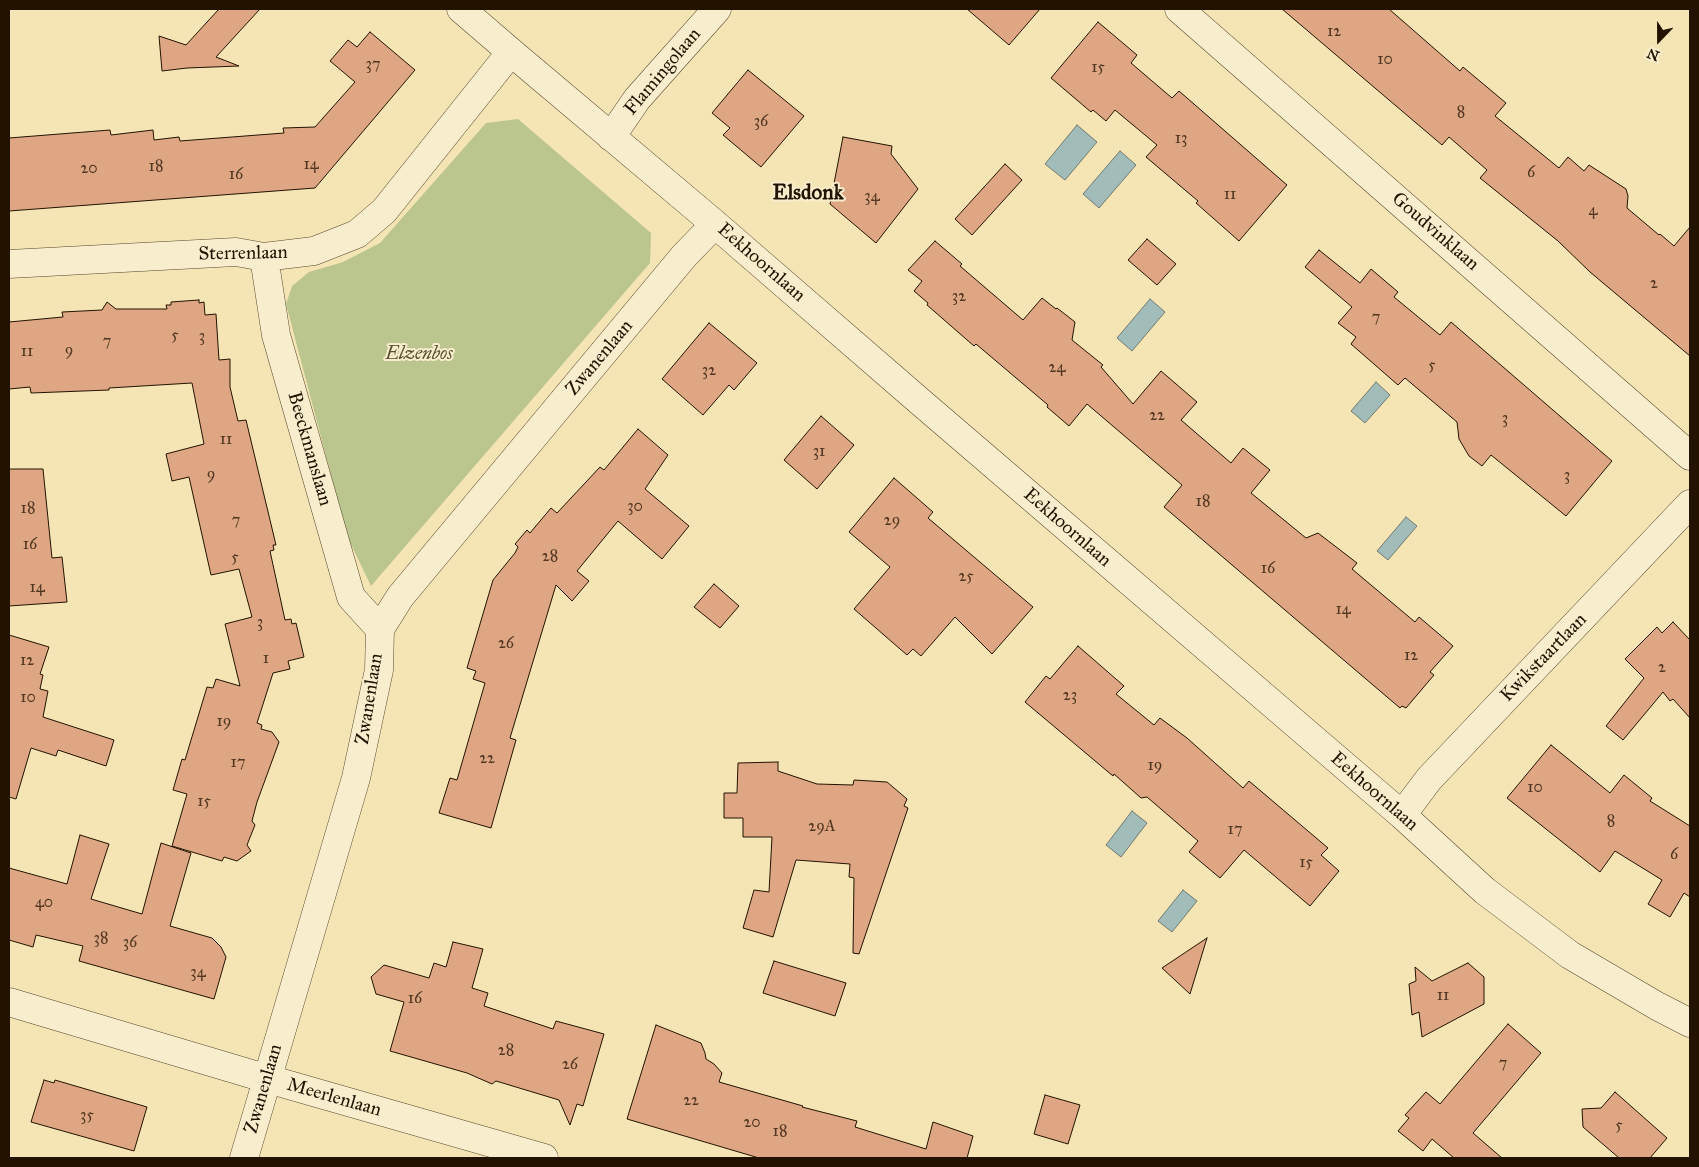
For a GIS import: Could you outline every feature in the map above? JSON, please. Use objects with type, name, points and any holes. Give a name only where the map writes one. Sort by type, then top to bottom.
[{"type":"street","name":"Eekhoornlaan","points":[[461,9],[715,224],[931,412],[1402,815],[1486,891],[1570,955],[1690,1023]]},
{"type":"street","name":"Flamingolaan","points":[[611,137],[637,99],[717,9]]},
{"type":"street","name":"Goudvinklaan","points":[[1180,9],[1690,456]]},
{"type":"street","name":"Sterrenlaan","points":[[9,264],[236,252],[264,257],[314,251],[357,234],[384,211],[511,52]]},
{"type":"street","name":"Zwanenlaan","points":[[244,1158],[356,778],[379,670],[380,629],[400,597],[684,256],[715,224]]},
{"type":"street","name":"Beeckmanslaan","points":[[264,257],[276,335],[351,597],[380,629]]},
{"type":"street","name":"Kwikstaartlaan","points":[[1402,815],[1429,779],[1690,504]]},
{"type":"street","name":"Meerlenlaan","points":[[9,1002],[544,1158]]},
{"type":"green space","name":"Elzenbos","points":[[518,119],[651,233],[650,263],[371,586],[347,536],[286,304],[292,286],[309,272],[343,262],[380,243],[486,123]]},
{"type":"water","points":[[1077,125],[1097,142],[1065,180],[1045,164]]},
{"type":"water","points":[[1120,151],[1136,165],[1099,208],[1083,194]]},
{"type":"water","points":[[1150,299],[1165,312],[1132,351],[1117,338]]},
{"type":"water","points":[[1376,382],[1390,395],[1365,423],[1351,411]]},
{"type":"water","points":[[1406,517],[1417,526],[1388,560],[1377,551]]},
{"type":"water","points":[[1132,811],[1147,823],[1121,857],[1106,845]]},
{"type":"water","points":[[1183,890],[1197,901],[1172,932],[1158,921]]},
{"type":"building","points":[[219,9],[260,9],[216,57],[239,66],[162,71],[159,36],[186,45]]},
{"type":"building","points":[[967,9],[1040,9],[1009,45]]},
{"type":"building","points":[[1282,9],[1389,9],[1460,71],[1463,67],[1506,103],[1495,116],[1559,168],[1568,157],[1584,171],[1589,165],[1626,189],[1628,196],[1627,208],[1674,246],[1690,227],[1690,356],[1590,272],[1558,241],[1480,178],[1487,170],[1449,137],[1442,145]]},
{"type":"building","points":[[1098,22],[1137,55],[1131,63],[1172,98],[1179,91],[1287,185],[1239,241],[1196,203],[1198,201],[1146,157],[1157,145],[1115,110],[1106,121],[1093,110],[1091,112],[1051,78]]},
{"type":"building","points":[[370,32],[415,70],[315,188],[9,211],[9,138],[110,130],[111,135],[153,130],[154,140],[179,137],[180,141],[284,133],[283,128],[315,127],[355,82],[330,61],[348,40],[357,47]]},
{"type":"building","points":[[748,70],[804,116],[761,167],[723,135],[730,128],[712,113]]},
{"type":"building","points":[[843,137],[892,146],[891,154],[918,189],[876,243],[830,204]]},
{"type":"building","points":[[1005,164],[1022,180],[972,235],[955,219]]},
{"type":"building","points":[[1147,239],[1176,264],[1157,285],[1128,260]]},
{"type":"building","points":[[935,241],[962,264],[960,266],[1023,320],[1042,298],[1075,322],[1072,340],[1103,365],[1101,367],[1133,404],[1161,371],[1197,402],[1181,420],[1231,463],[1243,448],[1270,470],[1251,493],[1306,538],[1318,533],[1357,563],[1352,569],[1415,622],[1419,617],[1453,646],[1430,672],[1434,675],[1406,708],[1402,706],[1400,708],[1164,507],[1182,485],[1087,404],[1069,426],[1047,407],[1048,405],[976,344],[974,346],[927,305],[928,303],[914,291],[922,281],[908,270]]},
{"type":"building","points":[[1319,250],[1360,283],[1371,269],[1398,292],[1394,297],[1440,335],[1451,322],[1612,461],[1566,516],[1491,455],[1482,466],[1469,456],[1459,439],[1457,422],[1405,378],[1398,385],[1351,344],[1356,337],[1338,323],[1352,307],[1305,267]]},
{"type":"building","points":[[199,300],[199,303],[204,302],[205,315],[216,314],[219,360],[230,359],[230,387],[238,421],[246,420],[276,545],[273,545],[274,550],[270,551],[285,620],[291,619],[292,624],[296,623],[304,657],[288,661],[290,669],[273,673],[257,723],[262,725],[261,729],[272,732],[279,742],[252,821],[255,825],[247,845],[251,851],[237,861],[224,857],[222,861],[172,846],[187,794],[173,790],[182,759],[185,760],[207,687],[213,688],[216,679],[240,686],[225,624],[252,617],[239,569],[211,575],[189,477],[172,481],[166,454],[204,444],[192,383],[109,388],[109,390],[31,393],[30,387],[9,389],[9,322],[63,317],[62,312],[102,310],[107,302],[116,309],[167,309],[166,305],[171,305],[171,302]]},
{"type":"building","points":[[709,323],[757,363],[734,390],[729,385],[703,415],[662,379]]},
{"type":"building","points":[[821,416],[854,445],[817,489],[784,460]]},
{"type":"building","points":[[638,429],[668,455],[645,489],[689,526],[662,559],[618,521],[577,571],[589,581],[572,601],[556,585],[510,738],[516,740],[491,828],[439,813],[450,778],[457,780],[485,683],[473,679],[476,671],[467,668],[493,580],[515,553],[518,547],[515,544],[527,530],[530,533],[551,508],[557,513],[600,467],[604,470]]},
{"type":"building","points":[[9,469],[43,469],[52,558],[62,557],[67,602],[9,606]]},
{"type":"building","points":[[894,478],[933,512],[928,518],[1033,607],[992,654],[955,617],[921,656],[913,649],[907,655],[854,609],[890,567],[849,532]]},
{"type":"building","points":[[714,584],[739,606],[720,628],[694,607]]},
{"type":"building","points":[[1673,622],[1690,640],[1690,718],[1673,699],[1670,701],[1663,692],[1623,740],[1606,726],[1644,678],[1625,659],[1657,627],[1662,633]]},
{"type":"building","points":[[9,635],[49,647],[40,674],[43,675],[40,689],[48,691],[43,717],[114,740],[106,766],[58,750],[56,756],[31,748],[16,799],[9,797]]},
{"type":"building","points":[[1078,646],[1124,686],[1116,694],[1154,725],[1160,718],[1187,738],[1243,788],[1249,781],[1328,848],[1321,855],[1339,871],[1310,906],[1244,850],[1220,878],[1189,852],[1198,841],[1147,797],[1141,798],[1114,774],[1113,776],[1025,702],[1046,676],[1050,679]]},
{"type":"building","points":[[1551,745],[1610,793],[1624,775],[1652,798],[1650,801],[1690,826],[1690,897],[1684,893],[1670,917],[1648,904],[1662,880],[1615,851],[1600,872],[1507,798]]},
{"type":"building","points":[[778,762],[778,771],[817,784],[853,785],[854,780],[887,782],[907,799],[904,806],[908,808],[859,954],[853,953],[854,878],[849,877],[850,864],[796,860],[773,937],[743,928],[754,890],[769,892],[772,837],[743,837],[743,818],[724,818],[724,793],[737,793],[738,763]]},
{"type":"building","points":[[80,835],[109,844],[91,899],[142,914],[161,843],[191,853],[170,926],[212,938],[221,947],[226,957],[214,999],[79,961],[83,946],[36,935],[33,947],[9,940],[9,868],[67,884]]},
{"type":"building","points":[[1207,938],[1190,994],[1162,968]]},
{"type":"building","points":[[453,942],[483,949],[472,988],[488,993],[484,1006],[553,1029],[556,1021],[604,1034],[583,1106],[577,1104],[570,1125],[559,1100],[496,1081],[492,1084],[467,1073],[390,1051],[404,1002],[376,994],[371,977],[384,965],[429,978],[434,963],[446,967]]},
{"type":"building","points":[[774,961],[846,983],[835,1016],[763,993]]},
{"type":"building","points":[[1468,963],[1484,977],[1484,1004],[1422,1037],[1419,1012],[1412,1015],[1409,984],[1416,981],[1415,967],[1432,981]]},
{"type":"building","points":[[1508,1024],[1541,1053],[1473,1133],[1502,1158],[1454,1158],[1432,1139],[1423,1151],[1398,1131],[1409,1118],[1405,1115],[1426,1092],[1440,1104]]},
{"type":"building","points":[[656,1025],[701,1043],[706,1059],[714,1064],[722,1073],[719,1082],[857,1121],[855,1127],[926,1149],[933,1122],[973,1136],[967,1158],[759,1158],[627,1119]]},
{"type":"building","points":[[44,1080],[54,1083],[55,1080],[147,1107],[134,1151],[31,1122]]},
{"type":"building","points":[[1615,1092],[1667,1138],[1650,1158],[1619,1158],[1583,1127],[1582,1109],[1601,1108]]},
{"type":"building","points":[[1045,1095],[1080,1105],[1068,1144],[1034,1134]]},
{"type":"district","name":"Elsdonk","points":[[808,194]]}]
